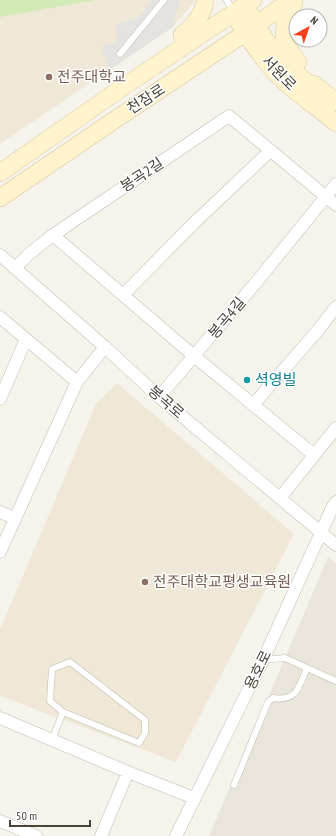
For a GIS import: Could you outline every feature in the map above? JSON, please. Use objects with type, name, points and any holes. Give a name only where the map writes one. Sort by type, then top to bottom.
[{"type":"street","points":[[185,45],[182,35],[192,27],[205,9],[205,0]]},
{"type":"street","name":"천잠로","points":[[0,198],[251,29],[291,0]]},
{"type":"street","points":[[294,0],[293,8],[285,21],[284,43],[315,85]]},
{"type":"street","name":"천잠로","points":[[0,173],[21,157],[185,45],[216,26],[240,4]]},
{"type":"street","name":"서원로","points":[[240,4],[251,29],[256,49],[275,72],[336,123]]},
{"type":"street","name":"서원로","points":[[251,29],[266,41],[306,82],[315,85],[336,102]]},
{"type":"street","name":"봉곡2길","points":[[15,268],[29,254],[53,236],[229,116],[336,205]]},
{"type":"street","points":[[123,295],[193,224],[270,151]]},
{"type":"street","points":[[326,196],[336,184]]},
{"type":"street","name":"봉곡4길","points":[[159,397],[259,279],[326,196]]},
{"type":"street","points":[[53,236],[194,356],[314,455]]},
{"type":"street","name":"봉곡로","points":[[0,255],[106,348],[159,397],[336,545]]},
{"type":"street","points":[[253,404],[319,330],[336,307]]},
{"type":"street","points":[[0,317],[77,382]]},
{"type":"street","points":[[0,399],[26,339]]},
{"type":"street","points":[[0,552],[77,382],[106,348]]},
{"type":"street","points":[[280,498],[336,428]]},
{"type":"street","name":"용호로","points":[[176,836],[263,660],[336,502]]},
{"type":"street","points":[[0,512],[15,518]]},
{"type":"street","points":[[0,718],[194,798]]},
{"type":"street","points":[[101,836],[128,772]]},
{"type":"street","points":[[0,821],[36,836]]},
{"type":"lane","points":[[120,54],[164,0]]},
{"type":"lane","points":[[263,660],[285,658],[336,681]]},
{"type":"lane","points":[[70,662],[145,720],[145,733],[139,743],[63,712],[50,701],[52,669],[70,662]]},
{"type":"lane","points":[[234,785],[268,702],[273,698],[284,700],[295,695],[307,668]]},
{"type":"lane","points":[[52,740],[63,712]]},
{"type":"shaded area","name":"전주대학교","points":[[0,0],[194,0],[194,2],[173,27],[0,144]]},
{"type":"shaded area","points":[[152,0],[180,0],[173,27],[109,70],[101,47],[117,41],[116,25],[139,17]]},
{"type":"shaded area","name":"전주대학교평생교육원","points":[[117,383],[294,534],[176,762],[0,696],[0,629],[96,404]]},
{"type":"shaded area","points":[[328,557],[336,563],[336,836],[209,836]]},
{"type":"green space","points":[[0,0],[95,0],[0,17]]},
{"type":"place","name":"전주대학교","points":[[49,77]]},
{"type":"place","name":"셕영빌","points":[[247,380]]},
{"type":"place","name":"전주대학교평생교육원","points":[[145,582]]}]
